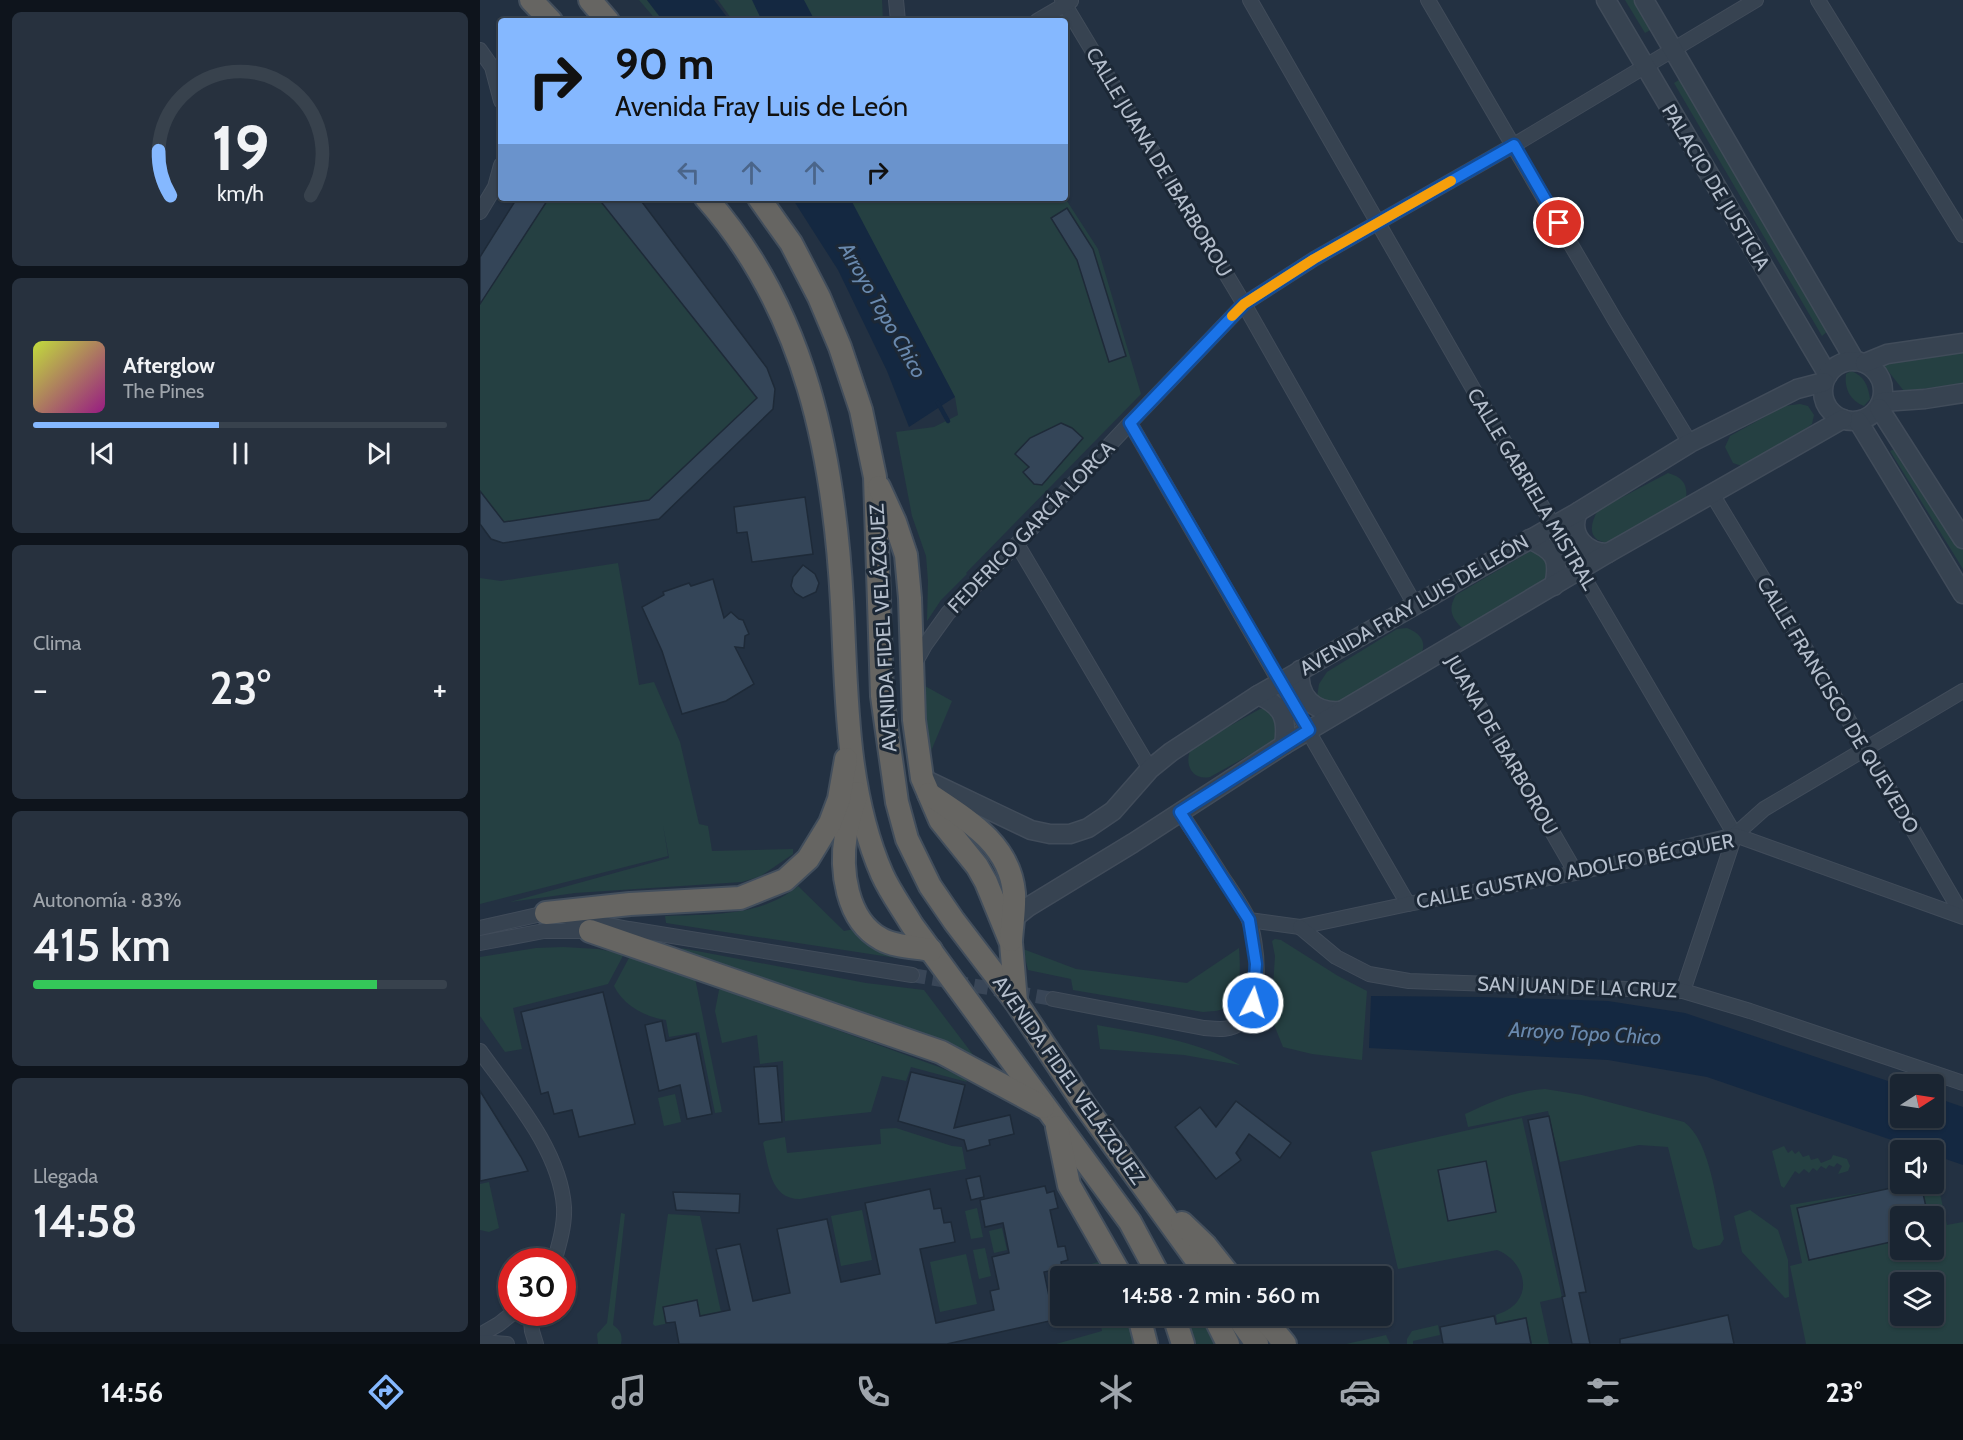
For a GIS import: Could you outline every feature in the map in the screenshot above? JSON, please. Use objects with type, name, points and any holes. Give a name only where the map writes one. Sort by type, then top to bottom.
[{"type":"highway","points":[[531,0],[548,18]]},
{"type":"highway","points":[[590,0],[605,18]]},
{"type":"highway","name":"AVENIDA FIDEL VELÁZQUEZ","points":[[709,201],[726,220],[755,264],[782,314],[802,363],[818,421],[837,528],[850,742],[857,791],[873,852],[883,877],[912,925],[1130,1222],[1154,1266]]},
{"type":"highway","name":"AVENIDA FIDEL VELÁZQUEZ","points":[[761,201],[791,243],[819,297],[840,347],[861,410],[875,477],[882,696],[897,802],[907,839],[930,886],[954,921],[1016,1002],[1083,1103],[1201,1266]]},
{"type":"highway","points":[[875,477],[895,522],[906,555],[909,578],[915,729],[925,785],[940,819],[977,866],[1011,943]]},
{"type":"highway","points":[[546,913],[630,904],[740,898],[785,880],[808,859],[831,823],[839,799],[850,742]]},
{"type":"highway","points":[[925,785],[976,826],[993,843],[1004,859],[1014,893],[1011,943],[1016,1002]]},
{"type":"highway","points":[[857,791],[846,833],[844,852],[846,881],[851,901],[866,927],[881,939],[931,950]]},
{"type":"highway","points":[[590,931],[941,1052],[1053,1115],[1069,1185],[1115,1266]]},
{"type":"highway","points":[[1158,1207],[1197,1236],[1222,1266]]},
{"type":"highway","points":[[1142,1326],[1146,1344]]},
{"type":"highway","points":[[1177,1326],[1183,1344]]},
{"type":"highway","points":[[1219,1326],[1228,1344]]},
{"type":"highway","points":[[1244,1326],[1257,1343]]},
{"type":"highway","points":[[1270,1326],[1285,1344]]},
{"type":"street","points":[[896,0],[898,18]]},
{"type":"street","name":"CALLE GABRIELA MISTRAL","points":[[1250,0],[1379,222],[1474,392],[1735,835]]},
{"type":"street","points":[[1428,0],[1615,320],[1690,443]]},
{"type":"street","name":"PALACIO DE JUSTICIA","points":[[1606,0],[1826,378]]},
{"type":"street","name":"PALACIO DE JUSTICIA","points":[[1644,0],[1860,362]]},
{"type":"street","name":"FEDERICO GARCÍA LORCA","points":[[912,668],[948,613],[1017,544],[1244,304],[1314,259],[1514,145],[1756,0]]},
{"type":"street","points":[[1818,0],[1963,235]]},
{"type":"street","points":[[1042,18],[1066,2]]},
{"type":"street","name":"CALLE JUANA DE IBARBOROU","points":[[1066,2],[1244,304],[1415,605]]},
{"type":"street","points":[[480,50],[492,67],[498,90]]},
{"type":"street","points":[[480,212],[495,187],[498,176]]},
{"type":"street","points":[[1963,343],[1887,354],[1860,362],[1840,364],[1826,378],[1823,391],[1828,408],[1851,420],[1963,594]]},
{"type":"street","points":[[1013,919],[1028,907],[1284,745],[1608,553],[1822,430],[1851,420],[1866,419],[1880,405],[1884,393],[1879,375],[1860,362]]},
{"type":"street","name":"AVENIDA FRAY LUIS DE LEÓN","points":[[925,785],[1031,830],[1050,834],[1070,834],[1088,828],[1103,819],[1150,769],[1171,752],[1258,695],[1578,512],[1690,443],[1797,389],[1826,378]]},
{"type":"street","points":[[1797,389],[1812,394],[1816,399],[1824,413],[1822,430]]},
{"type":"street","points":[[1880,405],[1963,393]]},
{"type":"street","points":[[1880,405],[1963,538]]},
{"type":"street","points":[[1130,423],[1408,904]]},
{"type":"street","name":"CALLE FRANCISCO DE QUEVEDO","points":[[1712,494],[1866,749],[1963,916]]},
{"type":"street","points":[[1578,512],[1575,525],[1581,542],[1591,551],[1608,553]]},
{"type":"street","points":[[1530,539],[1554,555],[1556,573],[1554,586]]},
{"type":"street","points":[[1017,544],[1150,769]]},
{"type":"street","name":"JUANA DE IBARBOROU","points":[[1446,649],[1576,873]]},
{"type":"street","points":[[1300,670],[1300,686],[1308,701],[1320,710],[1340,711]]},
{"type":"street","points":[[1683,991],[1735,835],[1764,809],[1963,691]]},
{"type":"street","points":[[1258,695],[1271,701],[1282,713],[1286,721],[1284,745]]},
{"type":"street","points":[[1053,999],[1204,1028],[1220,1029],[1234,1026],[1247,1017],[1253,1003],[1256,986],[1256,964],[1249,920],[1180,812]]},
{"type":"street","name":"CALLE GUSTAVO ADOLFO BÉCQUER","points":[[1249,920],[1300,927],[1408,904],[1576,873],[1735,835],[1963,916]]},
{"type":"street","points":[[480,928],[546,913],[629,929],[912,975]]},
{"type":"street","name":"SAN JUAN DE LA CRUZ","points":[[1300,927],[1336,957],[1369,974],[1409,981],[1683,991],[1750,1011],[1963,1083]]},
{"type":"street","points":[[480,943],[544,931],[616,932],[629,929]]},
{"type":"street","points":[[480,1051],[540,1137],[557,1173],[564,1210],[558,1248]]},
{"type":"street","points":[[480,1335],[498,1325]]},
{"type":"street","points":[[531,1326],[536,1344]]},
{"type":"street","points":[[480,1342],[507,1344]]},
{"type":"green space","points":[[639,0],[647,0],[661,18],[654,18]]},
{"type":"green space","points":[[718,0],[882,0],[883,18],[731,18]]},
{"type":"green space","points":[[1625,0],[1635,0],[1652,29],[1645,33]]},
{"type":"green space","points":[[1682,78],[1829,330],[1822,336],[1674,83]]},
{"type":"green space","points":[[515,201],[641,201],[767,368],[773,383],[773,409],[659,519],[503,543],[491,539],[480,524],[480,257]]},
{"type":"green space","points":[[851,201],[1067,201],[1098,249],[1141,394],[966,573],[941,600],[927,621],[926,556],[912,516],[896,432],[934,427],[958,415],[955,397]]},
{"type":"green space","points":[[1963,350],[1963,384],[1904,391],[1881,362]]},
{"type":"green space","points":[[1851,371],[1862,378],[1867,385],[1870,399],[1864,406],[1855,401],[1847,389],[1846,374]]},
{"type":"green space","points":[[1800,404],[1808,406],[1814,415],[1812,424],[1751,462],[1742,466],[1733,463],[1725,447],[1730,436],[1784,406]]},
{"type":"green space","points":[[1899,447],[1963,550],[1963,569],[1890,451]]},
{"type":"green space","points":[[1668,473],[1683,482],[1686,499],[1617,543],[1601,542],[1596,539],[1593,535],[1592,524],[1598,510]]},
{"type":"green space","points":[[1529,552],[1536,552],[1550,562],[1548,583],[1472,627],[1461,627],[1452,612],[1452,604],[1456,595]]},
{"type":"green space","points":[[618,563],[639,685],[654,682],[680,742],[699,824],[708,826],[712,851],[793,849],[793,854],[761,876],[742,882],[575,893],[510,902],[669,858],[663,825],[668,856],[480,904],[480,578],[501,581]]},
{"type":"green space","points":[[1407,628],[1420,636],[1422,640],[1423,648],[1419,658],[1335,706],[1317,697],[1319,684],[1327,672],[1397,629]]},
{"type":"green space","points":[[925,686],[952,701],[931,751],[927,729]]},
{"type":"green space","points":[[1260,709],[1268,709],[1280,716],[1278,739],[1210,777],[1198,776],[1190,769],[1188,759],[1192,747]]},
{"type":"green space","points":[[798,886],[844,931],[854,929],[877,950],[899,953],[903,959],[666,923],[665,916],[718,914],[752,909],[784,896]]},
{"type":"green space","points":[[1281,940],[1338,976],[1367,991],[1362,1060],[1312,1054],[1283,1047],[1271,1017],[1275,956],[1272,941]]},
{"type":"green space","points":[[536,948],[598,949],[624,954],[608,984],[513,1008],[522,1049],[505,1052],[480,1016],[480,957]]},
{"type":"green space","points":[[681,948],[866,983],[924,990],[974,1056],[937,1039],[689,954]]},
{"type":"green space","points":[[1239,948],[1239,980],[1235,996],[1224,1009],[1203,1012],[1073,990],[1071,979],[1028,970],[1023,949],[1076,969],[1187,983]]},
{"type":"green space","points":[[630,956],[695,978],[722,1112],[715,1113],[699,1032],[669,1037],[666,1020],[636,1009],[618,993],[614,986]]},
{"type":"green space","points":[[724,989],[939,1067],[963,1077],[967,1082],[911,1067],[906,1081],[882,1076],[871,1112],[785,1121],[783,1061],[760,1064],[757,1035],[722,1043],[715,1011],[719,990]]},
{"type":"green space","points":[[1097,1025],[1152,1035],[1206,1049],[1240,1065],[1184,1055],[1100,1049]]},
{"type":"green space","points":[[1545,1089],[1582,1095],[1684,1122],[1693,1131],[1707,1159],[1724,1239],[1720,1245],[1698,1250],[1693,1247],[1668,1147],[1639,1145],[1560,1162],[1548,1111],[1468,1127],[1465,1114],[1513,1094]]},
{"type":"green space","points":[[675,1094],[681,1122],[664,1126],[658,1098]]},
{"type":"green space","points":[[1522,1118],[1562,1297],[1540,1302],[1549,1344],[1532,1344],[1526,1317],[1497,1323],[1496,1315],[1517,1302],[1523,1287],[1520,1272],[1511,1258],[1504,1253],[1497,1250],[1398,1269],[1371,1152]]},
{"type":"green space","points":[[896,1128],[952,1146],[962,1147],[966,1169],[800,1199],[782,1194],[769,1171],[763,1143],[765,1141],[785,1137],[787,1153],[881,1144],[880,1129]]},
{"type":"green space","points":[[1784,1146],[1788,1153],[1792,1150],[1795,1154],[1799,1151],[1803,1157],[1809,1155],[1811,1160],[1818,1158],[1821,1163],[1831,1159],[1833,1155],[1847,1159],[1850,1166],[1848,1171],[1838,1174],[1842,1166],[1837,1163],[1834,1167],[1829,1165],[1826,1169],[1821,1166],[1817,1171],[1813,1168],[1809,1173],[1804,1169],[1799,1174],[1795,1171],[1784,1188],[1781,1186],[1772,1151]]},
{"type":"green space","points":[[489,1182],[499,1228],[489,1232],[480,1230],[480,1184]]},
{"type":"green space","points":[[1890,1188],[1890,1194],[1940,1194],[1943,1206],[1890,1206],[1890,1260],[1944,1260],[1944,1212],[1947,1225],[1963,1222],[1963,1344],[1806,1344],[1790,1266],[1802,1263],[1790,1205]]},
{"type":"green space","points":[[977,1208],[983,1237],[971,1239],[965,1211]]},
{"type":"green space","points":[[862,1210],[872,1260],[841,1266],[831,1216]]},
{"type":"green space","points":[[1750,1210],[1778,1230],[1788,1260],[1789,1297],[1785,1298],[1742,1252],[1734,1216]]},
{"type":"green space","points":[[621,1213],[625,1214],[613,1325],[620,1333],[621,1344],[598,1344],[597,1334],[607,1323]]},
{"type":"green space","points":[[668,1214],[700,1216],[721,1312],[655,1326],[653,1324]]},
{"type":"green space","points":[[1002,1228],[1007,1250],[994,1253],[989,1231]]},
{"type":"green space","points":[[985,1248],[991,1276],[979,1279],[973,1250]]},
{"type":"green space","points":[[966,1254],[977,1304],[940,1312],[930,1262]]},
{"type":"green space","points":[[1098,1262],[1101,1266],[1088,1266]]},
{"type":"green space","points":[[1438,1325],[1440,1335],[1407,1344],[1412,1331]]},
{"type":"green space","points":[[1101,1326],[1129,1326],[1135,1344],[1056,1344],[1102,1331]]},
{"type":"green space","points":[[1189,1326],[1208,1326],[1219,1344],[1195,1344]]},
{"type":"green space","points":[[1386,1335],[1390,1344],[1346,1344]]},
{"type":"water","points":[[647,0],[714,0],[728,18],[661,18]]},
{"type":"water","points":[[752,0],[804,0],[813,18],[761,18]]},
{"type":"water","points":[[794,201],[852,201],[955,397],[909,427],[887,371],[838,270]]},
{"type":"water","points":[[1371,996],[1608,1001],[1685,1013],[1890,1082],[1890,1128],[1944,1128],[1944,1100],[1963,1107],[1963,1165],[1944,1158],[1944,1140],[1892,1140],[1707,1077],[1608,1060],[1369,1048]]},
{"type":"building","points":[[515,201],[547,201],[480,304],[480,257]]},
{"type":"building","points":[[600,201],[641,201],[767,368],[775,389],[773,409],[659,519],[503,543],[491,539],[480,524],[480,491],[504,522],[649,500],[757,398]]},
{"type":"building","points":[[1067,208],[1093,249],[1126,356],[1109,362],[1077,260],[1051,218]]},
{"type":"building","points":[[1061,423],[1072,428],[1083,438],[1042,485],[1034,484],[1023,472],[1029,467],[1015,454],[1030,438]]},
{"type":"building","points":[[805,497],[813,554],[752,562],[747,532],[737,533],[734,507]]},
{"type":"building","points":[[803,565],[815,574],[819,583],[816,592],[803,598],[795,593],[791,586],[793,577]]},
{"type":"building","points":[[713,579],[724,618],[731,612],[743,620],[749,634],[745,636],[744,648],[735,647],[754,684],[726,701],[682,714],[662,651],[642,607],[664,595],[663,592],[689,583],[691,586]]},
{"type":"building","points":[[603,992],[635,1124],[579,1137],[572,1110],[554,1114],[548,1092],[541,1094],[521,1012]]},
{"type":"building","points":[[662,1021],[666,1041],[696,1034],[712,1114],[687,1119],[680,1085],[659,1091],[645,1025]]},
{"type":"building","points":[[777,1066],[782,1122],[759,1124],[754,1067]]},
{"type":"building","points":[[911,1072],[965,1085],[954,1128],[1010,1115],[1014,1134],[989,1140],[990,1145],[967,1151],[964,1140],[898,1121]]},
{"type":"building","points":[[480,1091],[521,1157],[528,1171],[480,1181]]},
{"type":"building","points":[[1236,1101],[1291,1143],[1280,1158],[1249,1134],[1236,1153],[1241,1160],[1216,1179],[1175,1127],[1200,1107],[1216,1127]]},
{"type":"building","points":[[1549,1116],[1586,1292],[1579,1293],[1590,1344],[1572,1344],[1562,1297],[1565,1296],[1528,1120]]},
{"type":"building","points":[[1486,1161],[1496,1212],[1448,1221],[1438,1170]]},
{"type":"building","points":[[980,1176],[984,1197],[971,1200],[966,1179]]},
{"type":"building","points":[[1045,1186],[1047,1193],[1054,1191],[1058,1208],[1050,1210],[1058,1247],[1065,1246],[1068,1260],[1061,1262],[1062,1266],[1050,1266],[1050,1271],[1044,1272],[1050,1301],[1050,1321],[947,1344],[679,1344],[675,1322],[666,1323],[663,1307],[697,1300],[700,1316],[730,1310],[716,1249],[740,1244],[753,1301],[790,1293],[777,1229],[827,1219],[841,1282],[880,1274],[865,1203],[930,1189],[934,1209],[941,1208],[944,1223],[951,1222],[955,1242],[920,1249],[936,1323],[994,1310],[990,1291],[999,1289],[992,1257],[1009,1253],[1003,1223],[985,1227],[980,1200]]},
{"type":"building","points":[[1890,1188],[1890,1194],[1923,1194],[1926,1206],[1890,1206],[1890,1242],[1809,1260],[1797,1208]]},
{"type":"building","points":[[673,1192],[740,1194],[739,1213],[676,1210]]},
{"type":"building","points":[[1728,1315],[1734,1344],[1620,1344],[1620,1339]]},
{"type":"building","points":[[1494,1316],[1496,1324],[1526,1318],[1531,1344],[1443,1344],[1440,1327]]},
{"type":"waterway","name":"Arroyo Topo Chico","points":[[938,403],[948,421]]},
{"type":"tunnel","points":[[912,975],[1053,999]]},
{"type":"slow traffic","points":[[1232,316],[1244,304],[1314,259],[1451,181]]},
{"type":"route","points":[[1253,1003],[1256,964],[1249,920],[1180,812],[1309,730],[1130,423],[1244,304],[1314,259],[1514,145],[1559,223]]}]
